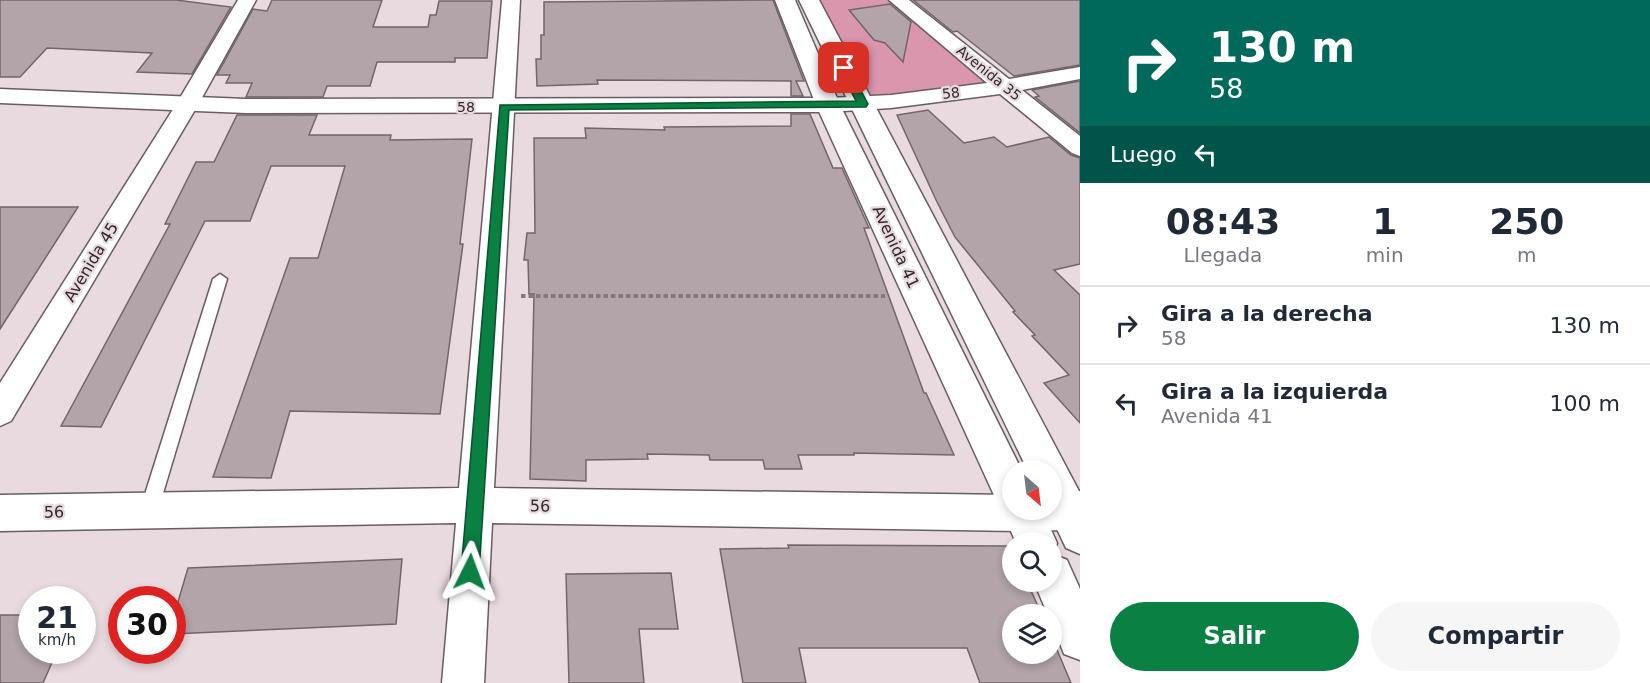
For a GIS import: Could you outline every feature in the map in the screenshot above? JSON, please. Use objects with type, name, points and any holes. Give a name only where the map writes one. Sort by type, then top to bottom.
[{"type":"main road","name":"Avenida 41","points":[[785,0],[828,105],[1002,470]]},
{"type":"main road","name":"Avenida 41","points":[[809,0],[1042,460]]},
{"type":"main road","name":"58","points":[[0,96],[185,108]]},
{"type":"main road","name":"58","points":[[0,107],[828,105]]},
{"type":"main road","points":[[1062,495],[1076,519]]},
{"type":"main road","points":[[1060,592],[1080,638]]},
{"type":"street","points":[[464,683],[474,505],[510,0]]},
{"type":"street","name":"Avenida 35","points":[[898,0],[1080,148]]},
{"type":"street","name":"Avenida 45","points":[[0,411],[185,108],[240,2]]},
{"type":"street","name":"58","points":[[828,105],[863,104],[1007,87],[1080,74]]},
{"type":"street","name":"56","points":[[0,513],[474,505],[1002,514]]},
{"type":"lane","points":[[149,510],[220,279]]},
{"type":"path","points":[[490,296],[919,296]]},
{"type":"shaded area","points":[[809,0],[898,0],[1007,87],[863,104]]},
{"type":"building","points":[[0,0],[176,0],[231,7],[192,74],[137,72],[152,53],[47,48],[20,77],[0,77]]},
{"type":"building","points":[[272,0],[382,0],[373,27],[428,27],[430,15],[436,15],[439,1],[492,1],[487,58],[455,58],[455,62],[377,62],[370,86],[327,86],[323,97],[246,97],[252,83],[226,83],[230,75],[217,75],[253,9],[267,11]]},
{"type":"building","points":[[773,0],[804,81],[796,81],[803,96],[791,96],[791,81],[597,80],[598,84],[537,86],[536,59],[541,59],[544,2]]},
{"type":"building","points":[[913,0],[1080,0],[1080,65],[1014,76]]},
{"type":"building","points":[[890,4],[911,22],[903,62],[885,43],[874,40],[849,10]]},
{"type":"building","points":[[1080,81],[1080,133],[1035,97],[1039,96],[1032,90]]},
{"type":"building","points":[[928,110],[964,143],[994,137],[1007,147],[1049,137],[1071,155],[1080,158],[1080,264],[1054,270],[1080,295],[1080,423],[1044,383],[1069,375],[1032,336],[1035,335],[1013,312],[1015,311],[955,237],[937,202],[897,115]]},
{"type":"building","points":[[791,114],[810,114],[833,168],[842,168],[869,228],[864,228],[924,393],[926,393],[954,455],[854,453],[854,455],[798,455],[802,469],[765,469],[763,460],[710,460],[709,455],[647,454],[648,459],[586,460],[586,481],[530,479],[534,294],[529,294],[528,260],[524,260],[527,233],[535,233],[534,138],[586,138],[585,128],[665,130],[664,127],[791,126]]},
{"type":"building","points":[[237,115],[317,115],[309,135],[391,135],[390,140],[472,139],[460,244],[463,244],[440,414],[290,411],[271,478],[213,477],[290,258],[318,258],[345,166],[271,166],[250,221],[205,221],[101,427],[61,426],[170,224],[165,224],[196,162],[214,162]]},
{"type":"building","points":[[0,207],[78,207],[0,329]]},
{"type":"building","points":[[788,545],[1002,546],[1002,592],[1032,592],[1037,604],[1002,604],[1002,664],[1062,664],[1062,662],[1071,683],[980,683],[967,648],[799,648],[806,683],[743,683],[720,549],[789,548]]},
{"type":"building","points":[[402,559],[396,624],[186,633],[186,586],[183,586],[188,568]]},
{"type":"building","points":[[671,573],[678,629],[639,629],[644,683],[569,683],[566,574]]},
{"type":"building","points":[[0,615],[18,615],[18,664],[51,664],[43,683],[0,683]]},
{"type":"route","points":[[470,572],[504,107],[863,104],[844,68]]}]
